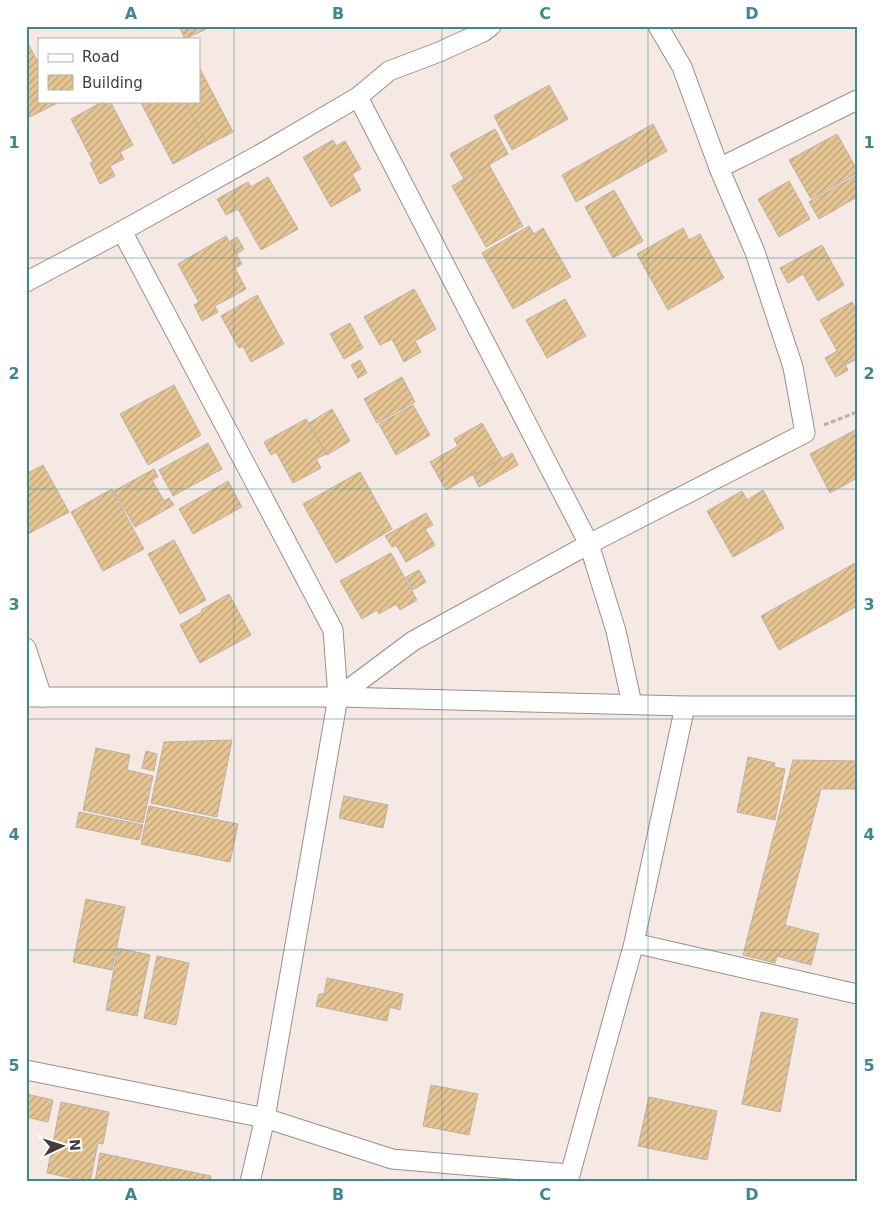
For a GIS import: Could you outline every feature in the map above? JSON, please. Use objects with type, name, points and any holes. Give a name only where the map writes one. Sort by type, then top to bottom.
[{"type":"street","points":[[26,282],[122,232],[264,152],[358,97],[389,71],[439,52],[483,32],[491,26]]},
{"type":"street","points":[[338,697],[413,640],[589,544],[805,433],[793,368],[755,252],[720,168],[682,67],[658,26]]},
{"type":"street","points":[[358,97],[589,544],[616,631],[632,704]]},
{"type":"street","points":[[720,168],[857,100]]},
{"type":"street","points":[[122,232],[332,630],[338,697],[265,1118],[250,1182]]},
{"type":"street","points":[[26,648],[34,697],[338,697],[685,706],[857,706]]},
{"type":"street","points":[[26,1070],[265,1118],[392,1159],[569,1178],[634,943],[685,706]]},
{"type":"street","points":[[634,943],[857,994]]},
{"type":"path","points":[[805,433],[857,412]]},
{"type":"building","points":[[179,26],[207,26],[208,28],[187,38],[185,38]]},
{"type":"building","points":[[26,40],[38,62],[38,102],[59,102],[26,119]]},
{"type":"building","points":[[200,69],[233,132],[208,145],[186,102],[200,102]]},
{"type":"building","points":[[549,85],[568,119],[512,150],[494,116]]},
{"type":"building","points":[[102,102],[111,102],[133,145],[120,152],[124,159],[110,166],[115,176],[100,184],[90,163],[93,162],[71,119]]},
{"type":"building","points":[[141,102],[186,102],[208,145],[173,164]]},
{"type":"building","points":[[653,124],[667,151],[576,202],[562,175]]},
{"type":"building","points":[[495,129],[508,154],[464,179],[450,154]]},
{"type":"building","points":[[837,134],[857,173],[811,199],[789,160]]},
{"type":"building","points":[[333,140],[336,146],[345,141],[361,169],[352,174],[361,190],[331,207],[303,157]]},
{"type":"building","points":[[489,165],[523,226],[486,247],[452,186]]},
{"type":"building","points":[[857,175],[857,197],[819,219],[809,202]]},
{"type":"building","points":[[268,177],[298,229],[261,250],[238,209],[226,215],[217,199],[248,182],[251,187]]},
{"type":"building","points":[[789,181],[810,219],[779,237],[758,199]]},
{"type":"building","points":[[614,190],[643,241],[613,258],[585,207]]},
{"type":"building","points":[[529,226],[534,234],[543,228],[571,277],[513,309],[482,253]]},
{"type":"building","points":[[683,228],[689,240],[700,234],[724,278],[668,310],[637,254]]},
{"type":"building","points":[[226,236],[242,264],[235,268],[246,289],[215,306],[218,312],[202,321],[194,305],[199,302],[178,264]]},
{"type":"building","points":[[237,237],[244,249],[237,254],[230,241]]},
{"type":"building","points":[[822,245],[844,285],[818,301],[803,274],[788,283],[780,268]]},
{"type":"building","points":[[414,289],[436,329],[415,341],[421,352],[404,362],[392,339],[380,345],[364,317]]},
{"type":"building","points":[[257,295],[284,344],[251,362],[243,346],[239,348],[221,316]]},
{"type":"building","points":[[565,299],[586,336],[547,358],[526,320]]},
{"type":"building","points":[[852,302],[857,311],[857,359],[845,365],[820,320]]},
{"type":"building","points":[[350,323],[363,348],[344,359],[330,334]]},
{"type":"building","points":[[837,351],[848,370],[836,377],[825,358]]},
{"type":"building","points":[[360,360],[367,373],[358,378],[351,365]]},
{"type":"building","points":[[402,377],[415,402],[377,423],[364,399]]},
{"type":"building","points":[[174,385],[201,435],[148,465],[120,414]]},
{"type":"building","points":[[413,405],[430,435],[396,455],[379,424]]},
{"type":"building","points":[[332,409],[350,441],[327,455],[309,423]]},
{"type":"building","points":[[306,419],[326,454],[316,459],[321,468],[293,483],[276,452],[271,455],[264,442]]},
{"type":"building","points":[[482,423],[502,458],[446,490],[430,462],[458,446],[454,439]]},
{"type":"building","points":[[857,429],[857,478],[830,493],[810,454]]},
{"type":"building","points":[[208,443],[222,469],[173,496],[159,470]]},
{"type":"building","points":[[512,453],[518,465],[479,487],[473,475]]},
{"type":"building","points":[[43,465],[69,512],[28,534],[26,530],[26,474]]},
{"type":"building","points":[[154,469],[158,477],[152,480],[164,501],[169,498],[174,505],[135,527],[114,491]]},
{"type":"building","points":[[360,472],[392,529],[336,563],[303,504]]},
{"type":"building","points":[[228,481],[242,507],[193,534],[179,509]]},
{"type":"building","points":[[112,489],[144,549],[103,571],[71,512]]},
{"type":"building","points":[[763,490],[784,528],[733,557],[707,511],[742,491],[747,500]]},
{"type":"building","points":[[426,513],[433,525],[425,529],[435,545],[406,562],[396,545],[392,547],[385,536]]},
{"type":"building","points":[[174,540],[206,600],[180,614],[148,554]]},
{"type":"building","points":[[391,553],[417,600],[400,610],[396,604],[379,614],[377,610],[362,619],[340,581]]},
{"type":"building","points":[[857,562],[857,606],[779,650],[761,616]]},
{"type":"building","points":[[419,570],[426,582],[413,590],[406,577]]},
{"type":"building","points":[[229,594],[251,635],[200,663],[180,625]]},
{"type":"building","points":[[232,740],[217,817],[151,803],[164,742]]},
{"type":"building","points":[[96,748],[130,755],[127,770],[153,776],[143,823],[83,810]]},
{"type":"building","points":[[146,751],[157,754],[154,771],[142,768]]},
{"type":"building","points":[[748,757],[775,763],[774,767],[785,769],[775,820],[737,812]]},
{"type":"building","points":[[793,760],[857,761],[857,789],[821,789],[785,925],[819,934],[811,965],[777,956],[775,963],[743,955]]},
{"type":"building","points":[[344,796],[388,805],[383,828],[339,818]]},
{"type":"building","points":[[149,806],[238,824],[230,862],[141,844]]},
{"type":"building","points":[[79,812],[143,825],[139,840],[76,827]]},
{"type":"building","points":[[86,899],[125,907],[112,970],[73,962]]},
{"type":"building","points":[[118,948],[150,955],[137,1016],[106,1010]]},
{"type":"building","points":[[157,956],[189,963],[176,1025],[144,1018]]},
{"type":"building","points":[[327,978],[403,994],[400,1010],[390,1007],[387,1021],[316,1006],[319,994],[324,994]]},
{"type":"building","points":[[761,1012],[798,1019],[780,1112],[742,1104]]},
{"type":"building","points":[[431,1085],[478,1094],[469,1135],[423,1126]]},
{"type":"building","points":[[26,1094],[53,1100],[48,1122],[26,1117]]},
{"type":"building","points":[[649,1097],[717,1111],[707,1160],[638,1146]]},
{"type":"building","points":[[61,1102],[109,1112],[103,1144],[98,1143],[90,1182],[47,1173]]},
{"type":"building","points":[[100,1153],[211,1176],[210,1182],[95,1182]]}]
